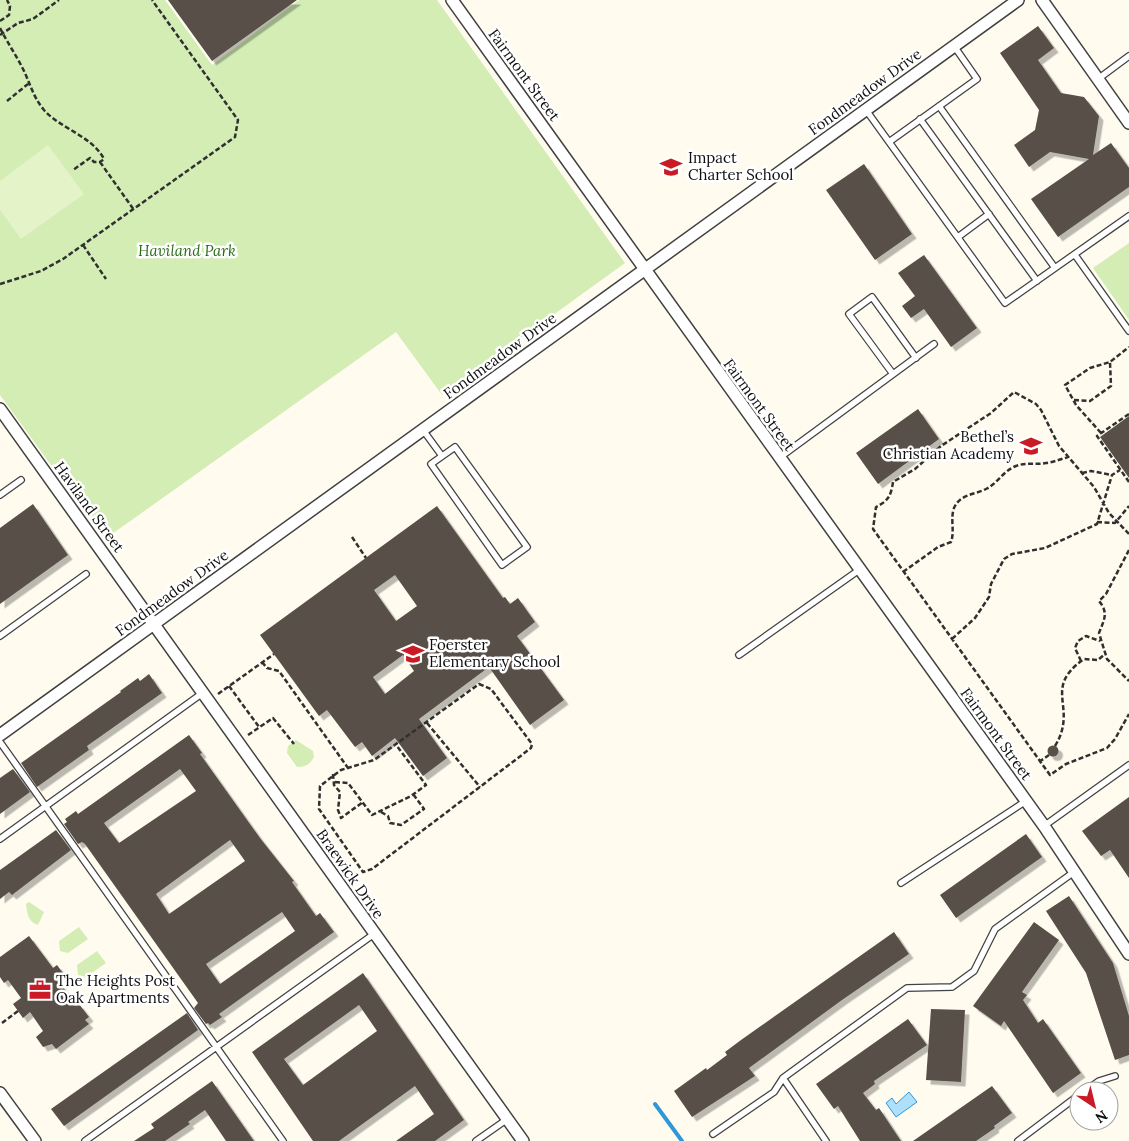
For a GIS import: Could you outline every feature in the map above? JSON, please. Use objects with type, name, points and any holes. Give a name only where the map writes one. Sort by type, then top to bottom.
[{"type":"street","name":"Fairmont Street","points":[[452,0],[1044,826],[1129,954]]},
{"type":"street","name":"Fondmeadow Drive","points":[[0,735],[1018,0]]},
{"type":"street","points":[[1042,0],[1129,123]]},
{"type":"street","name":"Haviland Street","points":[[0,408],[154,624]]},
{"type":"street","name":"Braewick Drive","points":[[154,624],[239,741],[506,1120],[523,1141]]},
{"type":"street","points":[[0,1093],[35,1141]]},
{"type":"lane","points":[[889,142],[977,79],[954,46]]},
{"type":"lane","points":[[1098,79],[1129,56]]},
{"type":"lane","points":[[939,106],[1055,268]]},
{"type":"lane","points":[[866,110],[1006,303],[1129,216]]},
{"type":"lane","points":[[920,119],[1037,281]]},
{"type":"lane","points":[[958,237],[989,214]]},
{"type":"lane","points":[[1074,254],[1129,331]]},
{"type":"lane","points":[[893,374],[849,314],[872,297],[916,358]]},
{"type":"lane","points":[[779,458],[934,344]]},
{"type":"lane","points":[[423,430],[442,456]]},
{"type":"lane","points":[[455,447],[527,547],[502,565],[431,464],[442,456],[455,447]]},
{"type":"lane","points":[[0,495],[21,480]]},
{"type":"lane","points":[[739,655],[859,570]]},
{"type":"lane","points":[[0,636],[86,574]]},
{"type":"lane","points":[[0,839],[207,696]]},
{"type":"lane","points":[[0,742],[283,1141]]},
{"type":"lane","points":[[1044,826],[1129,765]]},
{"type":"lane","points":[[902,883],[1026,801]]},
{"type":"lane","points":[[714,1134],[774,1092],[783,1078],[907,988],[952,986],[974,970],[995,929],[1074,872]]},
{"type":"lane","points":[[85,1141],[374,934]]},
{"type":"lane","points":[[1099,1081],[1115,1076]]},
{"type":"lane","points":[[783,1078],[826,1141]]},
{"type":"lane","points":[[1018,1141],[1069,1103]]},
{"type":"lane","points":[[476,1141],[506,1120]]},
{"type":"path","points":[[0,22],[8,15],[10,6],[7,0]]},
{"type":"path","points":[[1,34],[18,23],[33,18],[58,0]]},
{"type":"path","points":[[0,284],[41,271],[83,245],[235,137],[238,129],[238,120],[152,0]]},
{"type":"path","points":[[0,28],[1,34],[24,70],[28,84],[45,111],[57,122],[100,151],[104,158],[100,162],[94,162],[90,158],[73,170]]},
{"type":"path","points":[[7,101],[28,84]]},
{"type":"path","points":[[100,162],[134,210]]},
{"type":"path","points":[[83,245],[106,279]]},
{"type":"path","points":[[1101,433],[1076,405],[1065,389],[1065,385],[1090,368],[1110,362],[1129,347]]},
{"type":"path","points":[[1074,400],[1090,401],[1111,386],[1110,362]]},
{"type":"path","points":[[1129,534],[1103,504],[1094,487],[1068,457],[1036,404],[1014,392],[991,413],[941,446],[915,469],[893,482],[891,495],[886,503],[876,507],[873,530],[891,552],[902,572],[920,592],[1050,775],[1066,764],[1107,748],[1129,714]]},
{"type":"path","points":[[1129,414],[1097,436],[1129,482]]},
{"type":"path","points":[[902,572],[938,547],[951,542],[954,534],[954,509],[964,497],[989,488],[1005,471],[1016,466],[1026,463],[1046,464],[1068,457]]},
{"type":"path","points":[[1098,522],[1112,476],[1120,470]]},
{"type":"path","points":[[1082,473],[1091,471],[1112,476]]},
{"type":"path","points":[[952,639],[975,618],[988,597],[1004,559],[1012,554],[1045,548],[1098,522],[1115,523],[1129,506]]},
{"type":"path","points":[[352,537],[366,558]]},
{"type":"path","points":[[1129,550],[1106,594],[1099,601],[1105,608],[1106,617],[1099,634],[1105,654],[1129,681]]},
{"type":"path","points":[[1081,661],[1075,648],[1078,641],[1086,636],[1100,640]]},
{"type":"path","points":[[207,696],[229,686],[274,654]]},
{"type":"path","points":[[1055,746],[1065,722],[1061,687],[1064,677],[1081,661],[1098,660],[1105,654]]},
{"type":"path","points":[[262,662],[267,668],[280,671],[348,768]]},
{"type":"path","points":[[479,684],[491,689],[532,744],[531,748],[367,872],[363,872],[319,809],[320,786],[333,774],[348,768],[374,760],[397,746],[479,684]]},
{"type":"path","points":[[229,686],[259,728]]},
{"type":"path","points":[[239,741],[273,718],[294,744]]},
{"type":"path","points":[[427,722],[480,787]]},
{"type":"path","points":[[335,782],[348,783],[372,815],[413,794],[426,785],[397,746]]},
{"type":"path","points":[[1039,762],[1049,755]]},
{"type":"path","points":[[333,774],[334,786],[340,792],[338,810],[341,818],[363,802]]},
{"type":"path","points":[[380,812],[388,816],[390,823],[400,825],[424,809],[413,794]]},
{"type":"path","points":[[2,1023],[18,1011]]},
{"type":"green space","name":"Haviland Park","points":[[0,0],[165,0],[212,65],[299,0],[437,0],[625,263],[442,395],[396,332],[105,539],[0,395]]},
{"type":"green space","points":[[48,145],[84,194],[21,239],[0,210],[0,181]]},
{"type":"green space","points":[[1129,243],[1129,320],[1093,268]]},
{"type":"green space","points":[[296,740],[313,751],[314,757],[305,766],[297,767],[287,753],[288,746]]},
{"type":"green space","points":[[29,902],[44,912],[38,925],[32,922],[29,917],[26,904]]},
{"type":"green space","points":[[79,927],[88,939],[68,953],[60,951],[59,941]]},
{"type":"green space","points":[[97,951],[106,963],[86,977],[78,975],[77,965]]},
{"type":"water","points":[[909,1092],[917,1102],[896,1117],[886,1103],[892,1098],[896,1104]]},
{"type":"building","points":[[168,0],[297,0],[212,61]]},
{"type":"building","points":[[1038,26],[1054,48],[1038,60],[1061,93],[1084,97],[1099,116],[1093,155],[1111,143],[1129,168],[1129,187],[1058,237],[1031,199],[1089,159],[1050,152],[1029,167],[1014,145],[1035,130],[1039,110],[1000,53]]},
{"type":"building","points":[[864,164],[912,234],[875,260],[826,190]]},
{"type":"building","points":[[924,255],[977,328],[951,347],[924,309],[911,318],[902,306],[915,296],[898,273]]},
{"type":"building","points":[[918,409],[939,439],[878,484],[856,453]]},
{"type":"building","points":[[1129,416],[1129,478],[1100,437]]},
{"type":"building","points":[[33,504],[68,555],[0,604],[0,528]]},
{"type":"building","points":[[437,506],[503,598],[505,597],[510,604],[518,598],[535,622],[517,636],[564,700],[530,725],[489,667],[419,719],[447,758],[423,776],[395,738],[372,756],[362,742],[355,747],[327,710],[319,716],[260,635]],"holes":[[[395,575],[417,606],[396,621],[374,590]],[[403,655],[414,671],[385,694],[373,677]]]},
{"type":"building","points":[[149,674],[162,693],[87,746],[89,750],[37,787],[21,763],[138,678],[140,681]]},
{"type":"building","points":[[189,735],[202,753],[200,754],[260,838],[294,881],[292,882],[316,916],[320,913],[334,932],[219,1014],[222,1017],[210,1025],[206,1024],[194,1008],[198,1003],[85,844],[82,842],[78,844],[64,824],[67,822],[65,819],[76,811],[78,814]],"holes":[[[180,769],[196,791],[119,843],[104,823]],[[230,840],[245,861],[169,914],[156,894]],[[282,912],[295,931],[220,984],[206,964]]]},
{"type":"building","points":[[1053,745],[1059,751],[1053,757],[1047,751]]},
{"type":"building","points":[[13,769],[30,792],[0,814],[0,778]]},
{"type":"building","points":[[1129,797],[1129,878],[1110,850],[1101,856],[1082,831]]},
{"type":"building","points":[[56,830],[71,850],[12,895],[9,892],[0,899],[0,870]]},
{"type":"building","points":[[1026,834],[1042,857],[956,918],[940,895]]},
{"type":"building","points":[[1069,896],[1113,963],[1129,1016],[1129,1055],[1115,1060],[1086,973],[1046,911]]},
{"type":"building","points":[[1034,922],[1059,940],[1022,992],[1027,995],[1023,1000],[1038,1023],[1043,1019],[1081,1073],[1053,1093],[1004,1021],[1001,1026],[973,1006]]},
{"type":"building","points":[[894,932],[909,954],[749,1068],[755,1076],[692,1117],[674,1091],[706,1068],[707,1070],[727,1055],[725,1052],[741,1040]]},
{"type":"building","name":"The Heights Post Oak Apartments","points":[[29,936],[53,968],[57,965],[63,973],[56,978],[76,1005],[79,1004],[89,1017],[85,1020],[89,1024],[56,1049],[52,1044],[43,1047],[36,1037],[43,1031],[30,1012],[23,1018],[13,1004],[21,998],[8,980],[4,983],[0,977],[0,957]]},
{"type":"building","points":[[363,973],[464,1120],[435,1141],[396,1141],[434,1114],[415,1086],[339,1141],[313,1141],[252,1052]],"holes":[[[359,1005],[377,1031],[303,1085],[284,1059]]]},
{"type":"building","points":[[931,1009],[965,1010],[961,1082],[926,1080]]},
{"type":"building","points":[[187,1013],[198,1030],[64,1126],[51,1109]]},
{"type":"building","points":[[908,1019],[927,1045],[874,1081],[875,1084],[863,1093],[876,1110],[879,1108],[901,1141],[860,1141],[838,1106],[834,1109],[816,1084]]},
{"type":"building","points":[[212,1081],[254,1141],[226,1141],[205,1110],[188,1122],[190,1124],[165,1141],[134,1141],[154,1128],[151,1124]]},
{"type":"building","points":[[992,1086],[1012,1113],[994,1126],[995,1128],[976,1141],[913,1141]]},
{"type":"waterway","points":[[655,1104],[682,1141]]},
{"type":"place","name":"Impact Charter School","points":[[671,167]]},
{"type":"place","name":"Bethel’s Christian Academy","points":[[1031,446]]},
{"type":"place","name":"Foerster Elementary School","points":[[413,654]]},
{"type":"place","name":"The Heights Post Oak Apartments","points":[[40,990]]}]
